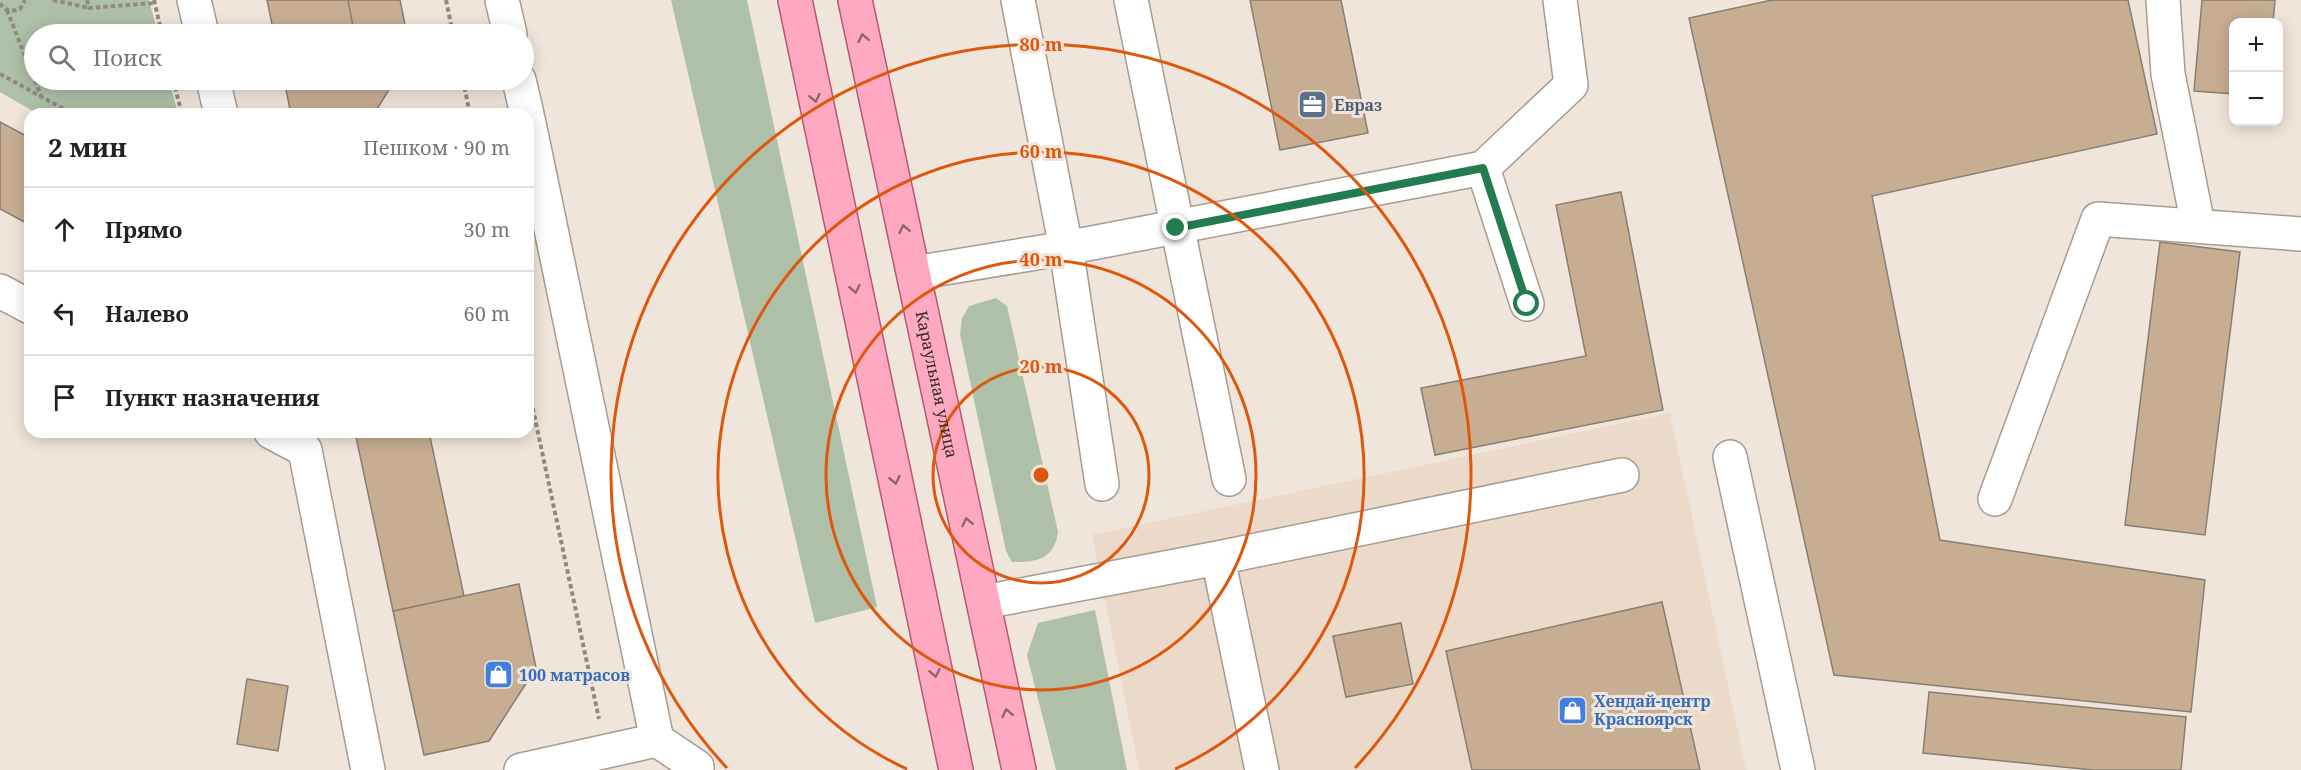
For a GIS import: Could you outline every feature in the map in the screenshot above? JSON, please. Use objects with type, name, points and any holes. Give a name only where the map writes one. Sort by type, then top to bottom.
[{"type":"main road","points":[[795,0],[956,770]]},
{"type":"main road","name":"Караульная улица","points":[[855,0],[1019,770]]},
{"type":"lane","points":[[194,0],[200,24]]},
{"type":"lane","points":[[502,0],[508,24]]},
{"type":"lane","points":[[1018,0],[1066,249],[1102,484]]},
{"type":"lane","points":[[1131,0],[1229,479]]},
{"type":"lane","points":[[914,273],[1066,249],[1483,168],[1571,85],[1560,0]]},
{"type":"lane","points":[[2163,0],[2168,74],[2198,225]]},
{"type":"lane","points":[[215,90],[220,108]]},
{"type":"lane","points":[[521,90],[526,108]]},
{"type":"lane","points":[[534,162],[657,740],[697,767],[697,770]]},
{"type":"lane","points":[[1483,168],[1527,304]]},
{"type":"lane","points":[[1995,500],[2098,219],[2301,234]]},
{"type":"lane","points":[[0,291],[24,304]]},
{"type":"lane","points":[[282,438],[305,450],[368,770]]},
{"type":"lane","points":[[1730,457],[1798,770]]},
{"type":"lane","points":[[984,602],[1218,558],[1622,475]]},
{"type":"lane","points":[[1218,558],[1262,770]]},
{"type":"lane","points":[[521,770],[657,740]]},
{"type":"path","points":[[7,10],[20,9],[25,0]]},
{"type":"path","points":[[53,0],[89,8],[154,1],[160,24]]},
{"type":"path","points":[[87,0],[89,8]]},
{"type":"path","points":[[446,0],[451,24]]},
{"type":"path","points":[[0,3],[7,10],[24,52]]},
{"type":"path","points":[[0,74],[24,87]]},
{"type":"path","points":[[29,90],[62,108]]},
{"type":"path","points":[[39,90],[42,97]]},
{"type":"path","points":[[176,90],[180,108]]},
{"type":"path","points":[[465,90],[469,108]]},
{"type":"path","points":[[534,414],[606,753]]},
{"type":"shaded area","points":[[1670,413],[1746,770],[1139,770],[1092,535]]},
{"type":"green space","points":[[0,0],[149,0],[155,24],[24,24],[24,90],[172,90],[176,108],[28,108],[0,92]]},
{"type":"green space","points":[[671,0],[747,0],[877,607],[815,623]]},
{"type":"green space","points":[[996,298],[1007,306],[1058,532],[1053,548],[1048,554],[1043,558],[1029,561],[1012,562],[1006,551],[960,334],[962,318],[969,306]]},
{"type":"green space","points":[[1095,610],[1127,770],[1056,770],[1027,655],[1038,623]]},
{"type":"building","points":[[267,0],[348,0],[352,24],[272,24]]},
{"type":"building","points":[[348,0],[400,0],[405,24],[352,24]]},
{"type":"building","points":[[1250,0],[1341,0],[1368,133],[1280,150]]},
{"type":"building","points":[[1772,0],[2128,0],[2157,134],[1872,196],[1940,540],[2205,580],[2191,712],[1834,675],[1689,18]]},
{"type":"building","points":[[2202,0],[2275,0],[2273,18],[2229,18],[2229,94],[2194,91]]},
{"type":"building","points":[[286,90],[389,90],[378,108],[290,108]]},
{"type":"building","points":[[0,122],[24,135],[24,222],[0,209]]},
{"type":"building","points":[[1621,192],[1663,410],[1435,455],[1421,388],[1586,356],[1556,205]]},
{"type":"building","points":[[2160,242],[2240,252],[2205,535],[2125,525]]},
{"type":"building","points":[[356,438],[430,438],[464,596],[393,611]]},
{"type":"building","points":[[519,584],[536,668],[489,741],[424,755],[393,611]]},
{"type":"building","name":"Хендай-центр Красноярск","points":[[1662,602],[1700,770],[1472,770],[1446,651]]},
{"type":"building","points":[[1401,623],[1413,684],[1346,697],[1333,636]]},
{"type":"building","points":[[247,679],[288,686],[278,751],[237,744]]},
{"type":"building","points":[[1929,692],[2186,717],[2181,770],[2093,770],[1923,753]]},
{"type":"place","name":"Евраз","points":[[1313,105]]},
{"type":"place","name":"100 матрасов","points":[[498,675]]},
{"type":"place","name":"Хендай-центр Красноярск","points":[[1573,710]]},
{"type":"route","points":[[1176,228],[1483,168],[1527,304]]}]
